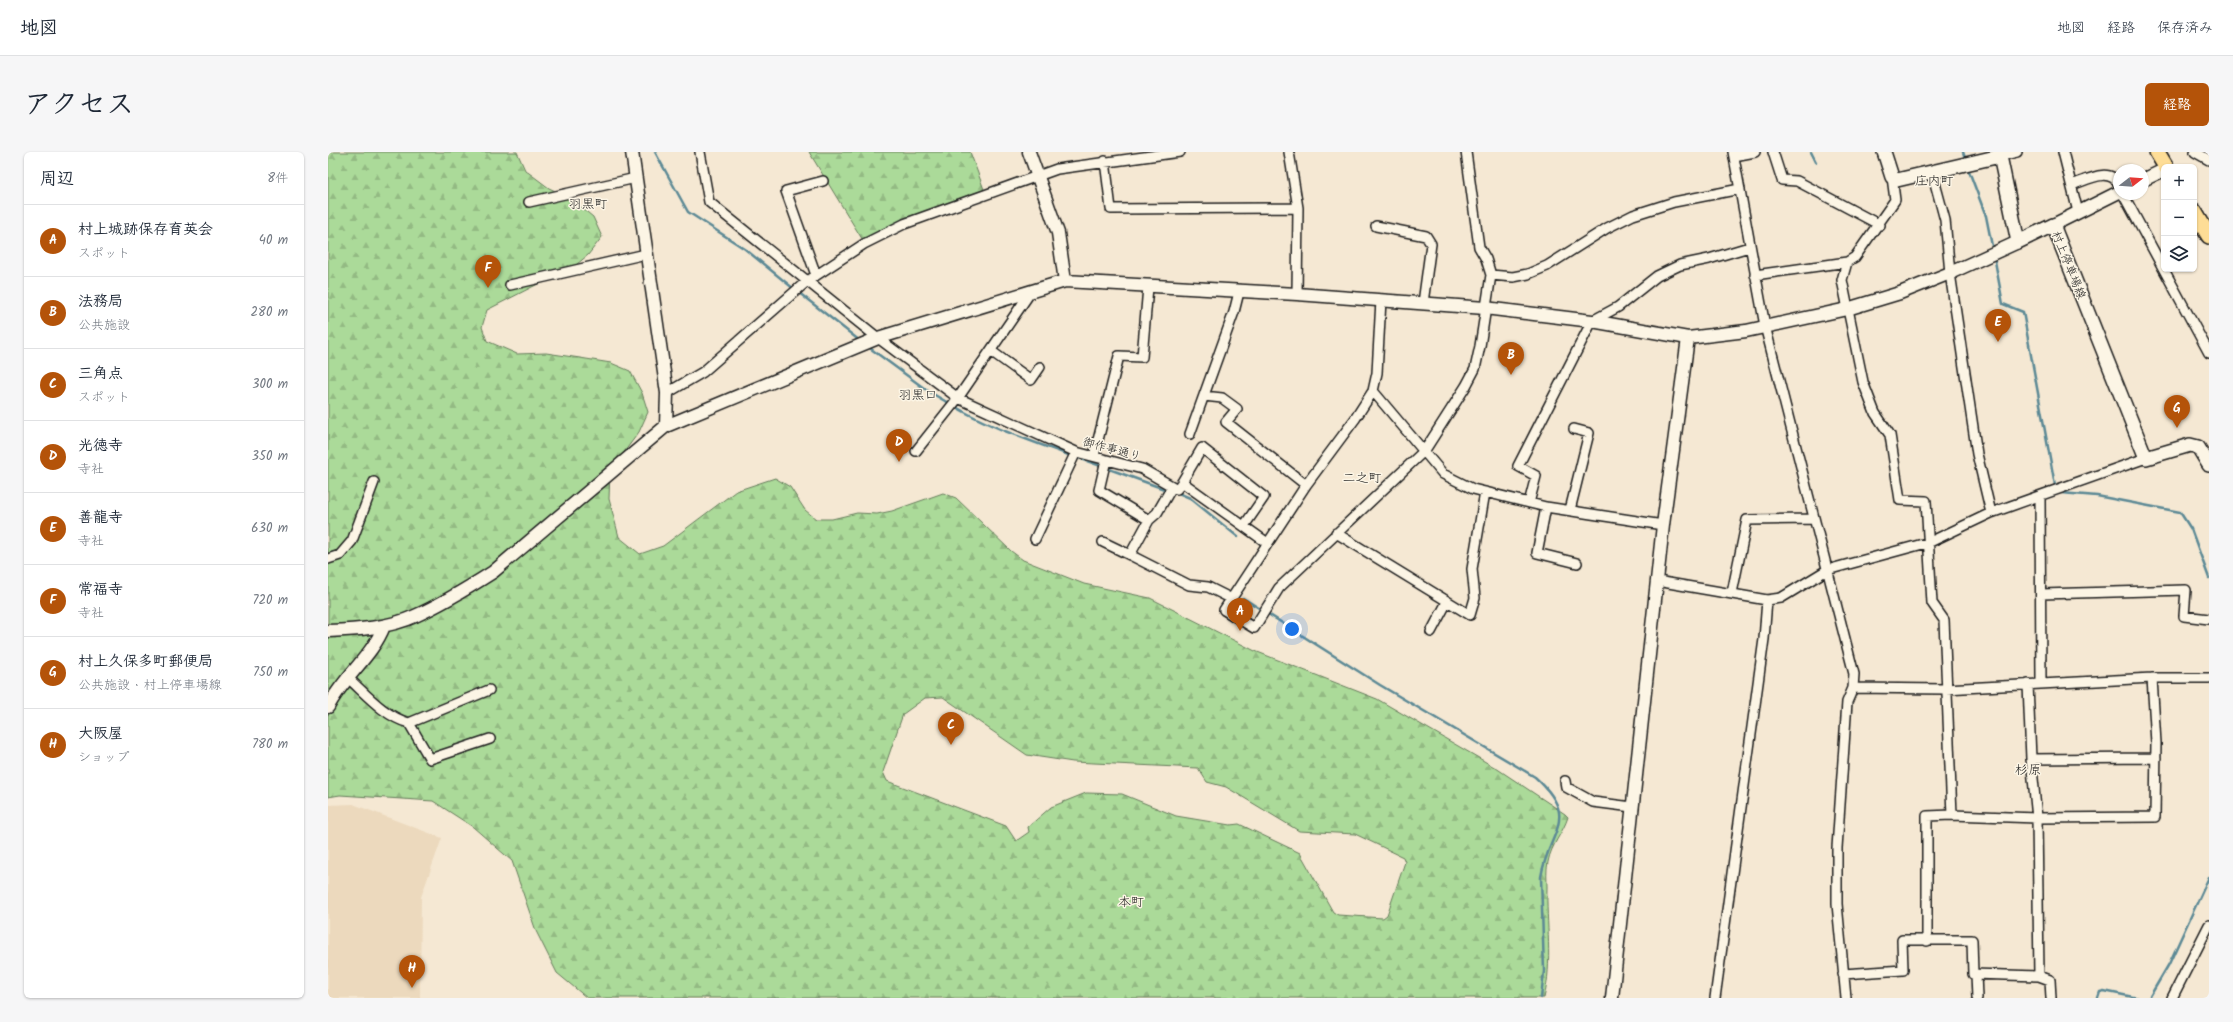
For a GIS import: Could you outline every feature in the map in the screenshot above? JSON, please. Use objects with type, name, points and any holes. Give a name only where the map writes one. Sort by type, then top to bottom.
[{"type":"main road","points":[[1884,152],[1892,177],[1897,180],[1906,180],[1932,172],[2000,156],[2018,242]]},
{"type":"main road","points":[[2157,152],[2164,164]]},
{"type":"main road","points":[[2197,216],[2209,236]]},
{"type":"main road","name":"村上停車場線","points":[[2018,242],[2053,225],[2146,458]]},
{"type":"main road","points":[[2146,458],[2190,445],[2198,447],[2209,465]]},
{"type":"street","points":[[632,152],[667,393],[666,426]]},
{"type":"street","name":"御作事通り","points":[[700,152],[709,202],[806,282],[958,398],[1076,452],[1142,469],[1172,487]]},
{"type":"street","points":[[1029,152],[1058,233],[1065,281]]},
{"type":"street","points":[[667,393],[703,372],[806,282],[864,244],[904,224],[1057,169],[1134,155],[1180,152]]},
{"type":"street","points":[[1289,152],[1298,208],[1297,294]]},
{"type":"street","points":[[1381,300],[1377,373],[1373,391],[1355,419],[1306,484],[1266,542],[1230,598],[1224,610],[1254,628],[1279,588],[1425,450],[1475,369],[1480,346],[1490,275],[1486,259],[1479,247],[1466,152]]},
{"type":"street","points":[[1755,152],[1733,154],[1749,246],[1765,326],[1813,519],[1854,674],[1853,688],[1847,702],[1837,848],[1837,904],[1846,998]]},
{"type":"street","points":[[1773,152],[1782,180],[1797,181],[1880,225]]},
{"type":"street","points":[[2000,156],[2017,152]]},
{"type":"street","points":[[2063,152],[2078,212]]},
{"type":"street","points":[[2195,152],[2209,160]]},
{"type":"street","points":[[1105,161],[1111,209],[1298,208]]},
{"type":"street","points":[[2149,177],[2161,171]]},
{"type":"street","points":[[1932,172],[1945,220],[1950,273],[1977,454],[1991,513]]},
{"type":"street","points":[[2072,185],[2101,175],[2113,176]]},
{"type":"street","points":[[1755,275],[1847,262],[1855,256],[1880,225],[1895,200],[1892,177]]},
{"type":"street","points":[[529,202],[636,178]]},
{"type":"street","points":[[816,275],[786,191],[823,181]]},
{"type":"street","points":[[1490,275],[1513,277],[1528,274],[1547,266],[1607,228],[1633,215],[1674,202],[1740,189]]},
{"type":"street","points":[[2053,225],[2113,195]]},
{"type":"street","points":[[2127,200],[2209,353]]},
{"type":"street","points":[[1376,226],[1426,236],[1431,244],[1423,303]]},
{"type":"street","points":[[328,631],[384,626],[414,616],[493,572],[666,426],[878,338],[1065,281],[1148,287],[1297,294],[1485,308],[1592,321],[1688,338],[1716,336],[1847,309],[1900,293],[1950,273],[2018,242]]},
{"type":"street","points":[[1529,503],[1536,476],[1518,466],[1592,321],[1618,307],[1657,276],[1680,265],[1709,259],[1749,246]]},
{"type":"street","points":[[510,285],[646,254]]},
{"type":"street","points":[[1847,262],[1842,280],[1863,382],[1875,413],[1890,435],[1900,500],[1926,501],[1930,542],[1932,603],[1944,620],[1945,689],[1952,815]]},
{"type":"street","points":[[1094,456],[1119,356],[1142,357],[1148,287]]},
{"type":"street","points":[[916,451],[958,398],[992,351],[1032,290]]},
{"type":"street","points":[[1190,434],[1234,312],[1239,292]]},
{"type":"street","points":[[1612,998],[1663,525],[1688,338]]},
{"type":"street","points":[[992,351],[1031,380],[1040,367]]},
{"type":"street","points":[[1373,391],[1425,450],[1443,474],[1473,489],[1546,507],[1663,525]]},
{"type":"street","points":[[1204,396],[1222,398],[1236,409],[1226,422],[1306,484]]},
{"type":"street","points":[[1570,510],[1589,433],[1574,429]]},
{"type":"street","points":[[1130,555],[1149,520],[1157,513],[1172,487],[1177,490],[1202,448],[1264,497],[1244,526]]},
{"type":"street","points":[[1036,539],[1076,452]]},
{"type":"street","points":[[1657,581],[1767,600],[1780,598],[1827,570],[1930,542],[1991,513],[2040,497],[2146,458]]},
{"type":"street","points":[[1106,460],[1099,490],[1149,520]]},
{"type":"street","points":[[328,559],[340,555],[352,541],[374,482]]},
{"type":"street","points":[[1182,482],[1266,542]]},
{"type":"street","points":[[1336,533],[1470,615],[1475,598],[1472,569],[1485,492]]},
{"type":"street","points":[[2040,497],[2041,683]]},
{"type":"street","points":[[1546,507],[1537,553],[1577,564]]},
{"type":"street","points":[[1732,593],[1747,520],[1813,519]]},
{"type":"street","points":[[1103,542],[1189,585],[1208,587],[1230,598]]},
{"type":"street","points":[[2041,594],[2186,590],[2184,616],[2209,619]]},
{"type":"street","points":[[1715,998],[1764,639],[1767,600]]},
{"type":"street","points":[[1431,632],[1447,602]]},
{"type":"street","points":[[328,707],[347,677],[375,645],[384,626]]},
{"type":"street","points":[[347,677],[387,713],[398,720],[409,723],[489,690]]},
{"type":"street","points":[[1853,688],[1945,689],[2152,678],[2209,678]]},
{"type":"street","points":[[1926,941],[1927,816],[1952,815],[2037,818],[2155,817],[2156,758],[2152,678]]},
{"type":"street","points":[[2028,684],[2031,759],[2037,818],[2039,976]]},
{"type":"street","points":[[409,723],[430,759],[490,739]]},
{"type":"street","points":[[2031,759],[2156,758]]},
{"type":"street","points":[[1565,781],[1566,787],[1593,802],[1632,807]]},
{"type":"street","points":[[2172,998],[2209,925]]},
{"type":"street","points":[[1843,974],[1903,970],[1902,940],[1972,940],[1973,974],[2039,976],[2050,980],[2051,998]]},
{"type":"street","points":[[1976,974],[1977,998]]},
{"type":"shaded area","points":[[353,804],[442,838],[421,897],[420,998],[328,998],[328,805]]},
{"type":"green space","points":[[328,152],[517,152],[525,170],[549,188],[570,198],[593,217],[602,237],[588,255],[565,274],[536,285],[487,310],[482,327],[487,341],[517,354],[546,353],[580,358],[611,363],[630,371],[642,393],[648,412],[639,432],[610,471],[609,499],[619,537],[640,554],[663,546],[736,491],[775,478],[790,487],[805,510],[816,519],[832,519],[857,513],[877,514],[892,511],[943,493],[956,498],[1011,551],[1023,560],[1084,584],[1150,598],[1255,651],[1377,699],[1496,768],[1568,817],[1552,850],[1547,865],[1549,957],[1547,984],[1544,998],[587,998],[557,973],[536,931],[512,861],[473,827],[433,801],[340,795],[328,797]],"holes":[[[943,697],[1027,755],[1073,762],[1198,768],[1207,782],[1226,787],[1299,831],[1355,834],[1403,857],[1405,862],[1387,915],[1383,918],[1338,915],[1333,912],[1300,853],[1239,824],[1230,825],[1176,816],[1122,794],[1086,793],[1051,807],[1028,827],[1029,832],[1016,841],[1006,826],[887,781],[883,772],[903,714],[925,698]]]},
{"type":"green space","points":[[809,152],[970,152],[985,192],[922,215],[867,247]]},
{"type":"waterway","points":[[655,152],[688,212],[745,249],[794,289]]},
{"type":"waterway","points":[[1811,152],[1816,162]]},
{"type":"waterway","points":[[1963,152],[1965,158]]},
{"type":"waterway","points":[[1969,171],[1986,216],[1992,246]]},
{"type":"waterway","points":[[1995,261],[2003,304],[2023,312],[2055,485]]},
{"type":"waterway","points":[[798,292],[860,341]]},
{"type":"waterway","points":[[867,346],[928,391],[950,404]]},
{"type":"waterway","points":[[954,406],[997,428],[1071,456]]},
{"type":"waterway","points":[[1076,457],[1167,490]]},
{"type":"waterway","points":[[1176,492],[1190,498],[1238,537]]},
{"type":"waterway","points":[[2061,493],[2097,496],[2180,512],[2191,529],[2209,578]]},
{"type":"waterway","points":[[1243,598],[1380,685],[1535,777],[1549,791],[1556,804],[1559,814],[1558,825],[1541,877],[1544,971],[1541,998]]},
{"type":"waterway","points":[[2149,998],[2169,964],[2209,877]]},
{"type":"waterway","points":[[2098,998],[2100,992],[2104,991],[2138,998]]},
{"type":"place","name":"常福寺","points":[[488,288]]},
{"type":"place","name":"善龍寺","points":[[1998,342]]},
{"type":"place","name":"法務局","points":[[1511,375]]},
{"type":"place","name":"村上久保多町郵便局","points":[[2177,428]]},
{"type":"place","name":"光徳寺","points":[[899,462]]},
{"type":"place","name":"村上城跡保存育英会","points":[[1240,631]]},
{"type":"place","name":"三角点","points":[[951,745]]},
{"type":"place","name":"大阪屋","points":[[412,988]]},
{"type":"district","name":"庄内町","points":[[1934,180]]},
{"type":"district","name":"羽黒町","points":[[588,203]]},
{"type":"district","name":"羽黒口","points":[[918,394]]},
{"type":"district","name":"二之町","points":[[1362,477]]},
{"type":"district","name":"杉原","points":[[2028,769]]},
{"type":"district","name":"本町","points":[[1131,901]]}]
